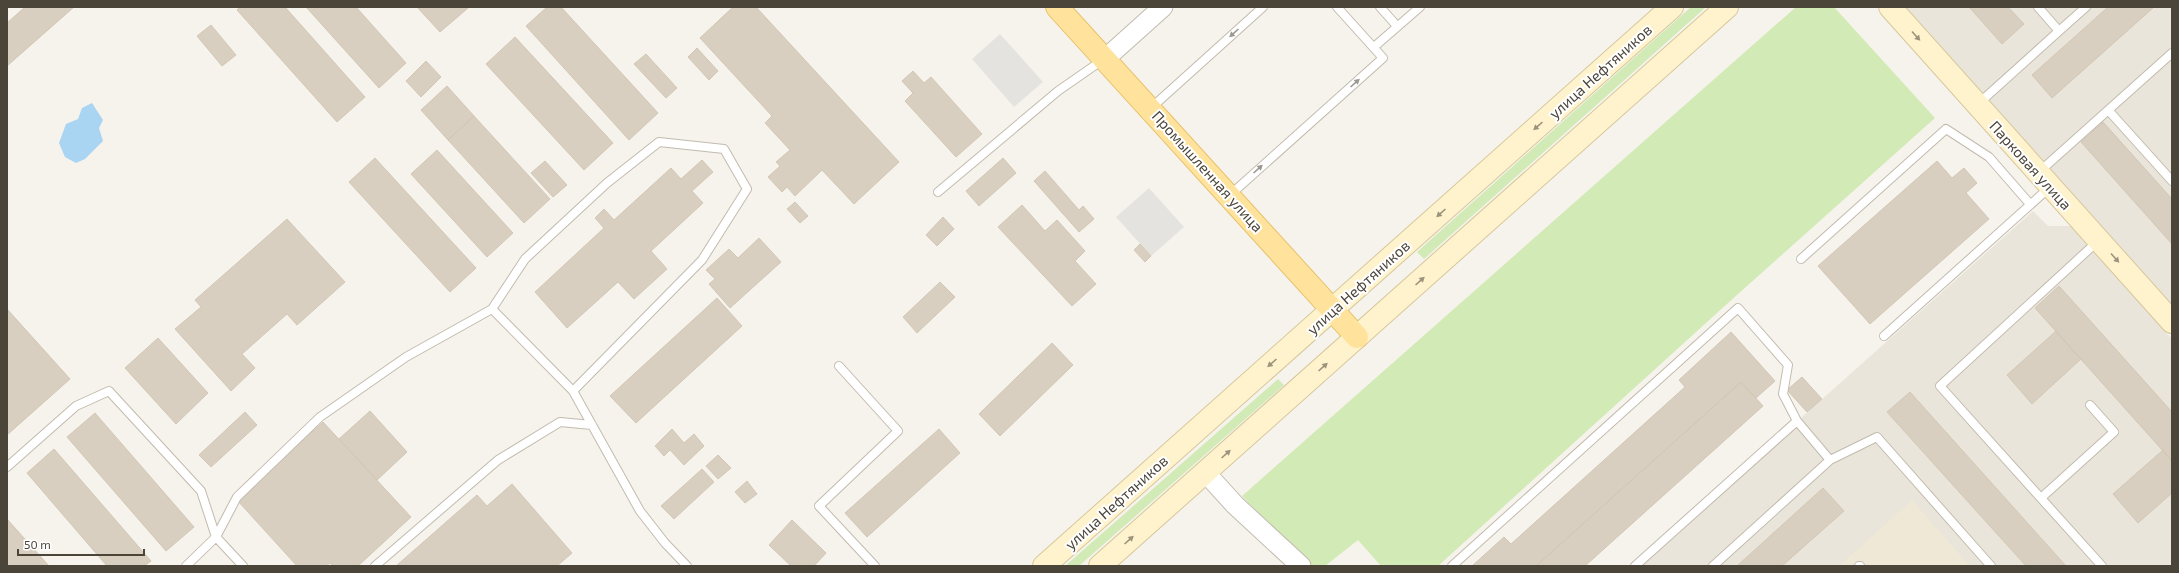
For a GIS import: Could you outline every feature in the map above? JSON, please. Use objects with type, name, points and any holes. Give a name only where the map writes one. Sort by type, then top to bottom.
[{"type":"main road","name":"Промышленная улица","points":[[1057,7],[1357,337]]},
{"type":"main road","name":"улица Нефтяников","points":[[1044,566],[1672,7]]},
{"type":"main road","points":[[1100,566],[1727,7]]},
{"type":"main road","name":"Парковая улица","points":[[1890,7],[2170,317]]},
{"type":"street","points":[[1105,59],[1163,7]]},
{"type":"street","points":[[1205,472],[1235,504],[1301,566]]},
{"type":"lane","points":[[1150,108],[1263,7]]},
{"type":"lane","points":[[1229,195],[1383,58],[1337,7]]},
{"type":"lane","points":[[1380,7],[1398,26]]},
{"type":"lane","points":[[1374,47],[1420,7]]},
{"type":"lane","points":[[2038,7],[2059,31]]},
{"type":"lane","points":[[1977,104],[2086,7]]},
{"type":"lane","points":[[1884,336],[2030,204],[2044,179],[2109,111],[2172,53]]},
{"type":"lane","points":[[938,192],[1058,91],[1105,59]]},
{"type":"lane","points":[[2109,111],[2172,181]]},
{"type":"lane","points":[[1801,259],[1946,129],[1989,158],[2030,204]]},
{"type":"lane","points":[[186,566],[216,537],[237,497],[320,417],[406,357],[492,309],[525,258],[607,184],[659,142],[724,149],[747,189],[702,260],[573,391]]},
{"type":"lane","points":[[2099,240],[1940,386],[2102,566]]},
{"type":"lane","points":[[1452,566],[1738,308],[1788,365],[1783,394],[1797,421],[1830,460]]},
{"type":"lane","points":[[492,309],[573,391],[640,511],[665,543],[687,566]]},
{"type":"lane","points":[[839,366],[898,431],[818,506],[875,566]]},
{"type":"lane","points":[[7,467],[76,406],[109,391],[201,491],[216,537],[243,566]]},
{"type":"lane","points":[[2041,498],[2114,432],[2090,405]]},
{"type":"lane","points":[[1635,566],[1797,421]]},
{"type":"lane","points":[[375,566],[498,460],[560,422],[592,425]]},
{"type":"lane","points":[[1713,566],[1830,460],[1877,437],[1991,566]]},
{"type":"shaded area","points":[[1901,7],[2172,7],[2172,309]]},
{"type":"shaded area","points":[[1000,34],[1043,82],[1014,107],[972,59]]},
{"type":"shaded area","points":[[1149,188],[1184,227],[1151,256],[1116,217]]},
{"type":"shaded area","points":[[2033,211],[2048,226],[2071,226],[2172,339],[2172,566],[1635,566]]},
{"type":"shaded area","points":[[1912,500],[1970,566],[1839,566]]},
{"type":"green space","points":[[1691,7],[1706,7],[1424,259],[1417,252]]},
{"type":"green space","points":[[1796,7],[1834,7],[1935,118],[1438,566],[1381,566],[1358,540],[1325,566],[1310,566],[1242,496]]},
{"type":"green space","points":[[1278,379],[1284,385],[1079,566],[1065,566]]},
{"type":"water","points":[[92,103],[103,120],[99,128],[103,141],[85,159],[76,163],[65,157],[59,143],[66,124],[78,119],[82,108]]},
{"type":"building","points":[[25,7],[74,7],[7,66],[7,23]]},
{"type":"building","points":[[240,7],[285,7],[365,97],[337,122],[237,10]]},
{"type":"building","points":[[306,7],[356,7],[406,63],[379,88]]},
{"type":"building","points":[[417,7],[468,7],[468,8],[440,32]]},
{"type":"building","points":[[547,7],[561,7],[658,113],[629,140],[526,26]]},
{"type":"building","points":[[733,7],[756,7],[899,162],[854,204],[822,170],[795,196],[787,187],[782,192],[768,177],[780,166],[776,162],[790,150],[765,123],[772,116],[700,38]]},
{"type":"building","points":[[1969,7],[2008,7],[2024,24],[2002,44]]},
{"type":"building","points":[[2108,7],[2154,7],[2052,98],[2032,75]]},
{"type":"building","points":[[211,25],[236,55],[222,66],[197,36]]},
{"type":"building","points":[[515,37],[613,143],[584,170],[486,64]]},
{"type":"building","points":[[697,48],[718,71],[709,80],[688,57]]},
{"type":"building","points":[[646,54],[677,88],[666,98],[634,64]]},
{"type":"building","points":[[426,61],[441,77],[421,97],[406,81]]},
{"type":"building","points":[[913,71],[924,83],[931,77],[982,134],[956,157],[905,101],[913,93],[902,81]]},
{"type":"building","points":[[447,86],[474,116],[448,140],[421,110]]},
{"type":"building","points":[[474,116],[550,199],[524,223],[448,140]]},
{"type":"building","points":[[2103,122],[2172,199],[2172,244],[2081,142]]},
{"type":"building","points":[[437,150],[513,233],[487,257],[411,174]]},
{"type":"building","points":[[375,158],[476,268],[450,292],[349,182]]},
{"type":"building","points":[[1003,158],[1016,173],[979,206],[966,191]]},
{"type":"building","points":[[702,160],[713,172],[692,191],[703,203],[651,251],[667,269],[634,299],[618,282],[567,328],[535,292],[604,228],[595,218],[604,209],[614,220],[671,168],[681,179]]},
{"type":"building","points":[[545,161],[567,185],[553,197],[531,173]]},
{"type":"building","points":[[1937,161],[1952,178],[1964,168],[1977,183],[1966,193],[1989,219],[1870,324],[1818,266]]},
{"type":"building","points":[[1045,171],[1079,210],[1083,206],[1094,219],[1079,232],[1034,181]]},
{"type":"building","points":[[795,202],[808,216],[800,223],[787,209]]},
{"type":"building","points":[[1022,205],[1045,231],[1057,220],[1085,251],[1075,261],[1096,284],[1072,306],[998,227]]},
{"type":"building","points":[[943,217],[954,229],[937,246],[926,235]]},
{"type":"building","points":[[287,219],[345,282],[297,325],[287,314],[242,354],[255,368],[231,391],[175,329],[201,307],[195,300]]},
{"type":"building","points":[[759,238],[781,262],[730,308],[709,284],[715,279],[706,270],[729,249],[738,258]]},
{"type":"building","points":[[1140,244],[1151,256],[1145,262],[1134,250]]},
{"type":"building","points":[[940,282],[955,297],[917,333],[903,317]]},
{"type":"building","points":[[2059,286],[2172,412],[2172,461],[2035,308]]},
{"type":"building","points":[[717,298],[742,326],[636,423],[610,396]]},
{"type":"building","points":[[7,309],[70,379],[7,435]]},
{"type":"building","points":[[2056,331],[2081,359],[2032,404],[2007,375]]},
{"type":"building","points":[[1731,332],[1775,381],[1756,398],[1741,382],[1536,566],[1472,566],[1504,537],[1511,544],[1685,387],[1679,380]]},
{"type":"building","points":[[158,338],[208,393],[176,424],[125,368]]},
{"type":"building","points":[[1052,343],[1073,365],[1000,436],[979,414]]},
{"type":"building","points":[[1802,377],[1822,399],[1807,412],[1787,390]]},
{"type":"building","points":[[1741,382],[1763,406],[1585,566],[1536,566]]},
{"type":"building","points":[[1910,392],[2066,566],[2026,566],[1887,412]]},
{"type":"building","points":[[370,411],[407,452],[377,480],[339,439]]},
{"type":"building","points":[[245,412],[257,425],[211,467],[199,455]]},
{"type":"building","points":[[95,413],[194,527],[166,551],[67,437]]},
{"type":"building","points":[[323,422],[411,517],[358,566],[333,566],[330,563],[326,566],[297,566],[237,500]]},
{"type":"building","points":[[672,429],[684,443],[694,434],[704,446],[684,465],[670,450],[664,456],[655,446]]},
{"type":"building","points":[[939,429],[960,453],[867,537],[845,513]]},
{"type":"building","points":[[54,449],[151,561],[144,566],[107,566],[27,473]]},
{"type":"building","points":[[2163,450],[2172,461],[2172,493],[2138,523],[2113,494]]},
{"type":"building","points":[[718,455],[731,468],[718,479],[706,466]]},
{"type":"building","points":[[702,469],[714,482],[674,519],[661,506]]},
{"type":"building","points":[[747,481],[757,494],[745,503],[735,492]]},
{"type":"building","points":[[512,484],[572,553],[557,566],[396,566],[477,495],[487,506]]},
{"type":"building","points":[[1823,488],[1844,511],[1782,566],[1737,566]]},
{"type":"building","points":[[7,519],[49,566],[7,566]]},
{"type":"building","points":[[792,520],[826,553],[814,566],[791,566],[769,545]]}]
